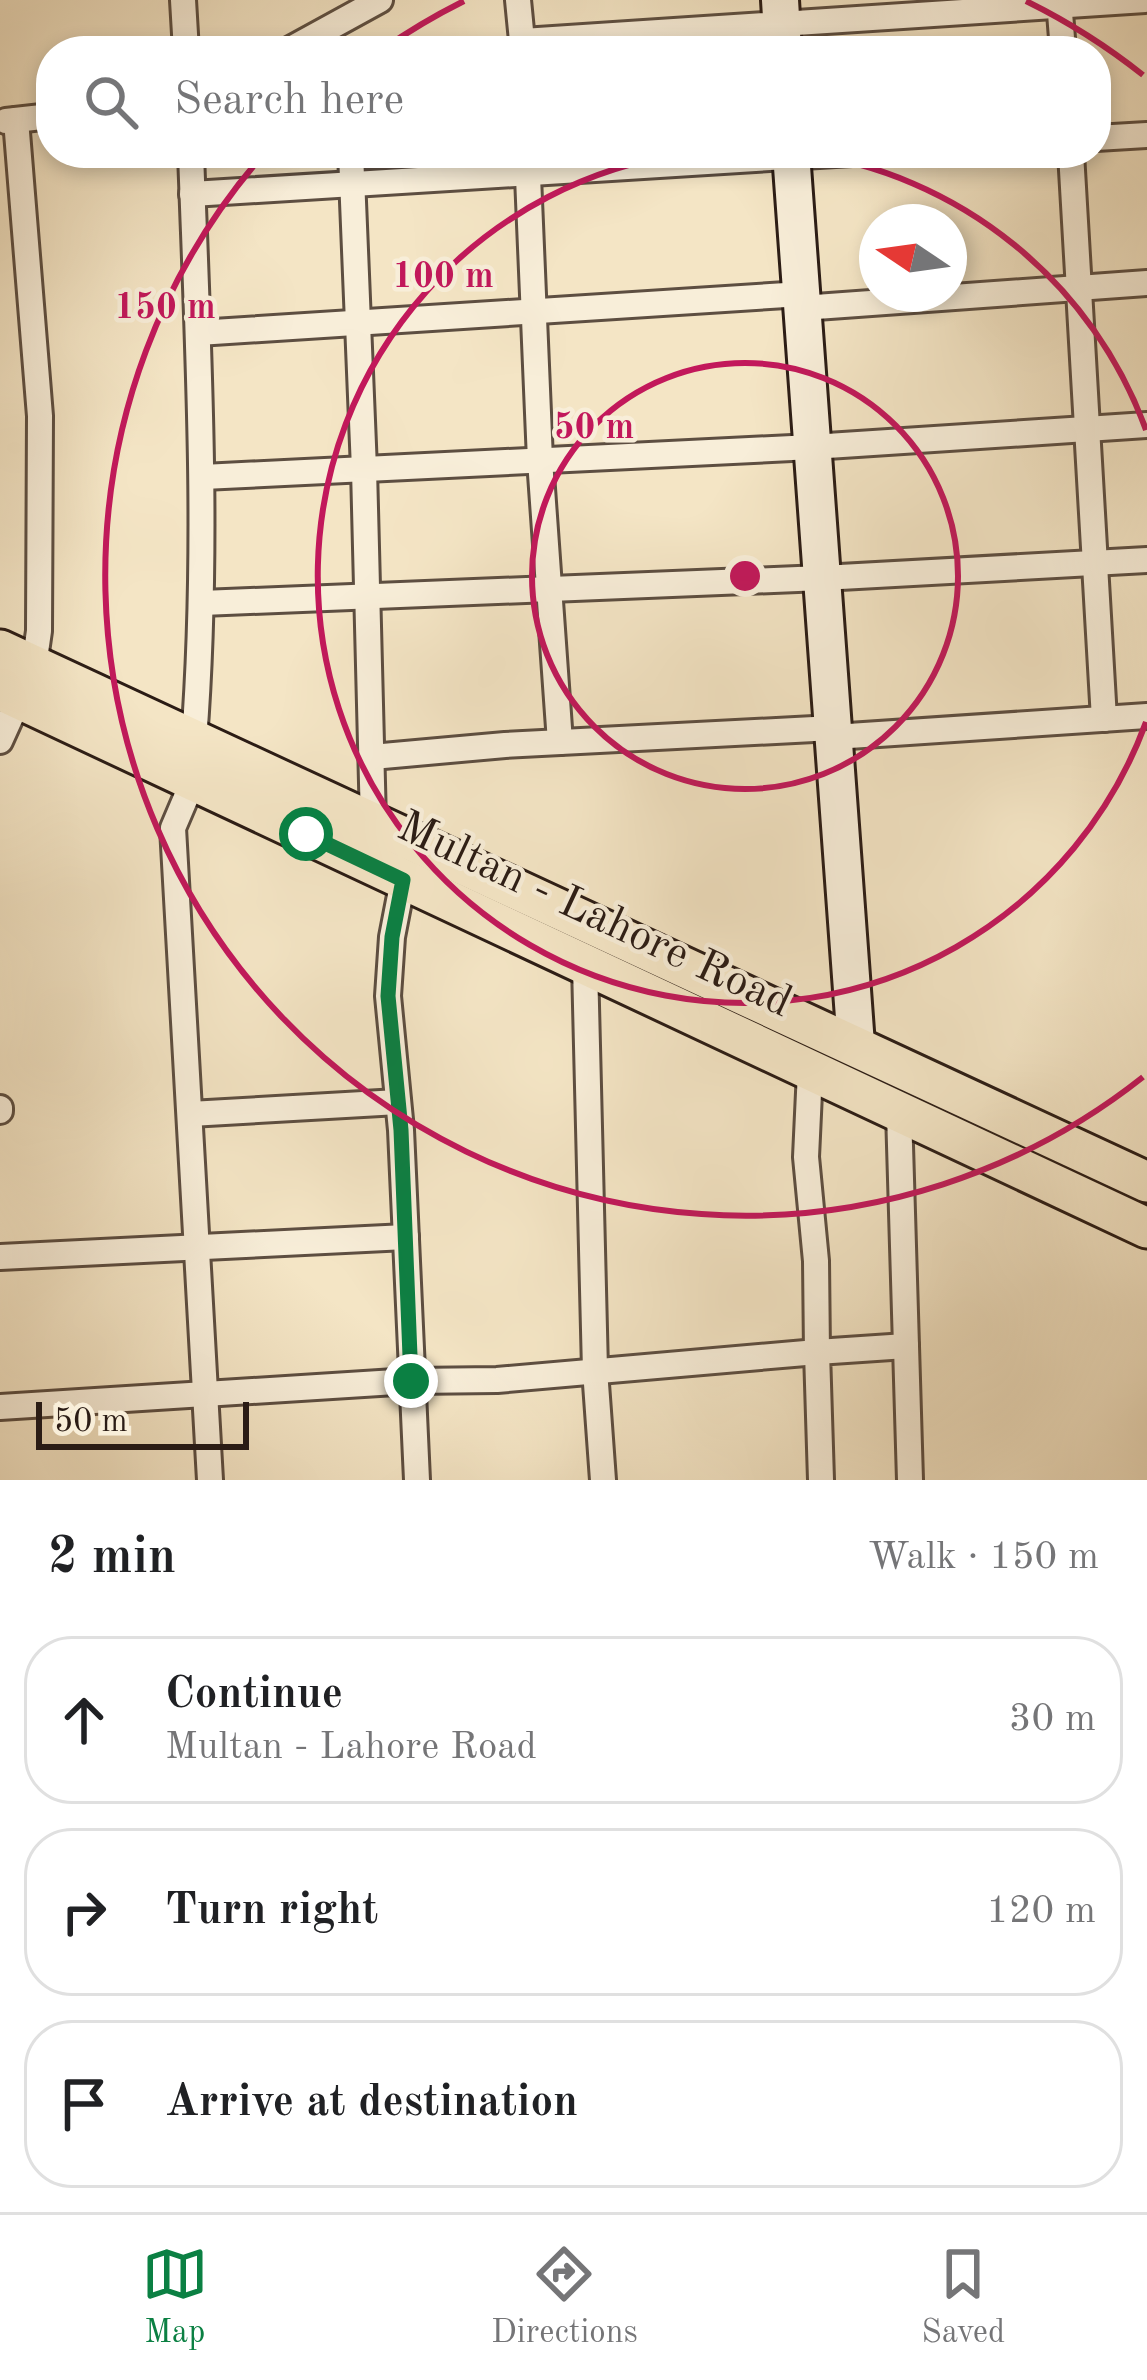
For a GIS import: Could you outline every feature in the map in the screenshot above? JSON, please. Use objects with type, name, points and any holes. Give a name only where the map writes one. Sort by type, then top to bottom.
[{"type":"main road","name":"Multan - Lahore Road","points":[[13,676],[194,740],[1135,1176]]},
{"type":"main road","name":"Multan - Lahore Road","points":[[13,676],[193,781],[1147,1228]]},
{"type":"main road","points":[[1103,1208],[1135,1176]]},
{"type":"street","points":[[183,0],[185,36]]},
{"type":"street","points":[[314,36],[380,0]]},
{"type":"street","points":[[518,0],[522,36]]},
{"type":"street","points":[[646,36],[1059,2],[1145,0]]},
{"type":"street","points":[[1059,2],[1062,36]]},
{"type":"street","points":[[338,23],[339,36]]},
{"type":"street","points":[[0,741],[13,676],[39,631],[40,416],[8,120]]},
{"type":"street","points":[[1111,137],[1147,135]]},
{"type":"street","points":[[192,168],[203,477],[194,740]]},
{"type":"street","points":[[352,168],[373,822]]},
{"type":"street","points":[[193,194],[354,184],[487,168]]},
{"type":"street","points":[[528,168],[540,460],[560,742]]},
{"type":"street","points":[[792,168],[856,1045]]},
{"type":"street","points":[[1072,168],[1104,719]]},
{"type":"street","points":[[198,334],[532,311],[1147,283]]},
{"type":"street","points":[[203,477],[1147,425]]},
{"type":"street","points":[[202,603],[1147,560]]},
{"type":"street","points":[[372,757],[560,742],[1147,716]]},
{"type":"street","points":[[193,781],[173,828],[210,1480]]},
{"type":"street","points":[[403,880],[388,996],[398,1102],[417,1480]]},
{"type":"street","points":[[585,965],[595,1370],[603,1480]]},
{"type":"street","points":[[810,1071],[806,1157],[816,1261],[821,1480]]},
{"type":"street","points":[[190,1114],[398,1102]]},
{"type":"street","points":[[899,1112],[910,1480]]},
{"type":"street","points":[[0,1257],[406,1237]]},
{"type":"street","points":[[0,1407],[206,1392],[497,1380],[906,1346]]},
{"type":"route","points":[[306,834],[403,880],[388,996],[401,1130],[411,1381]]}]
